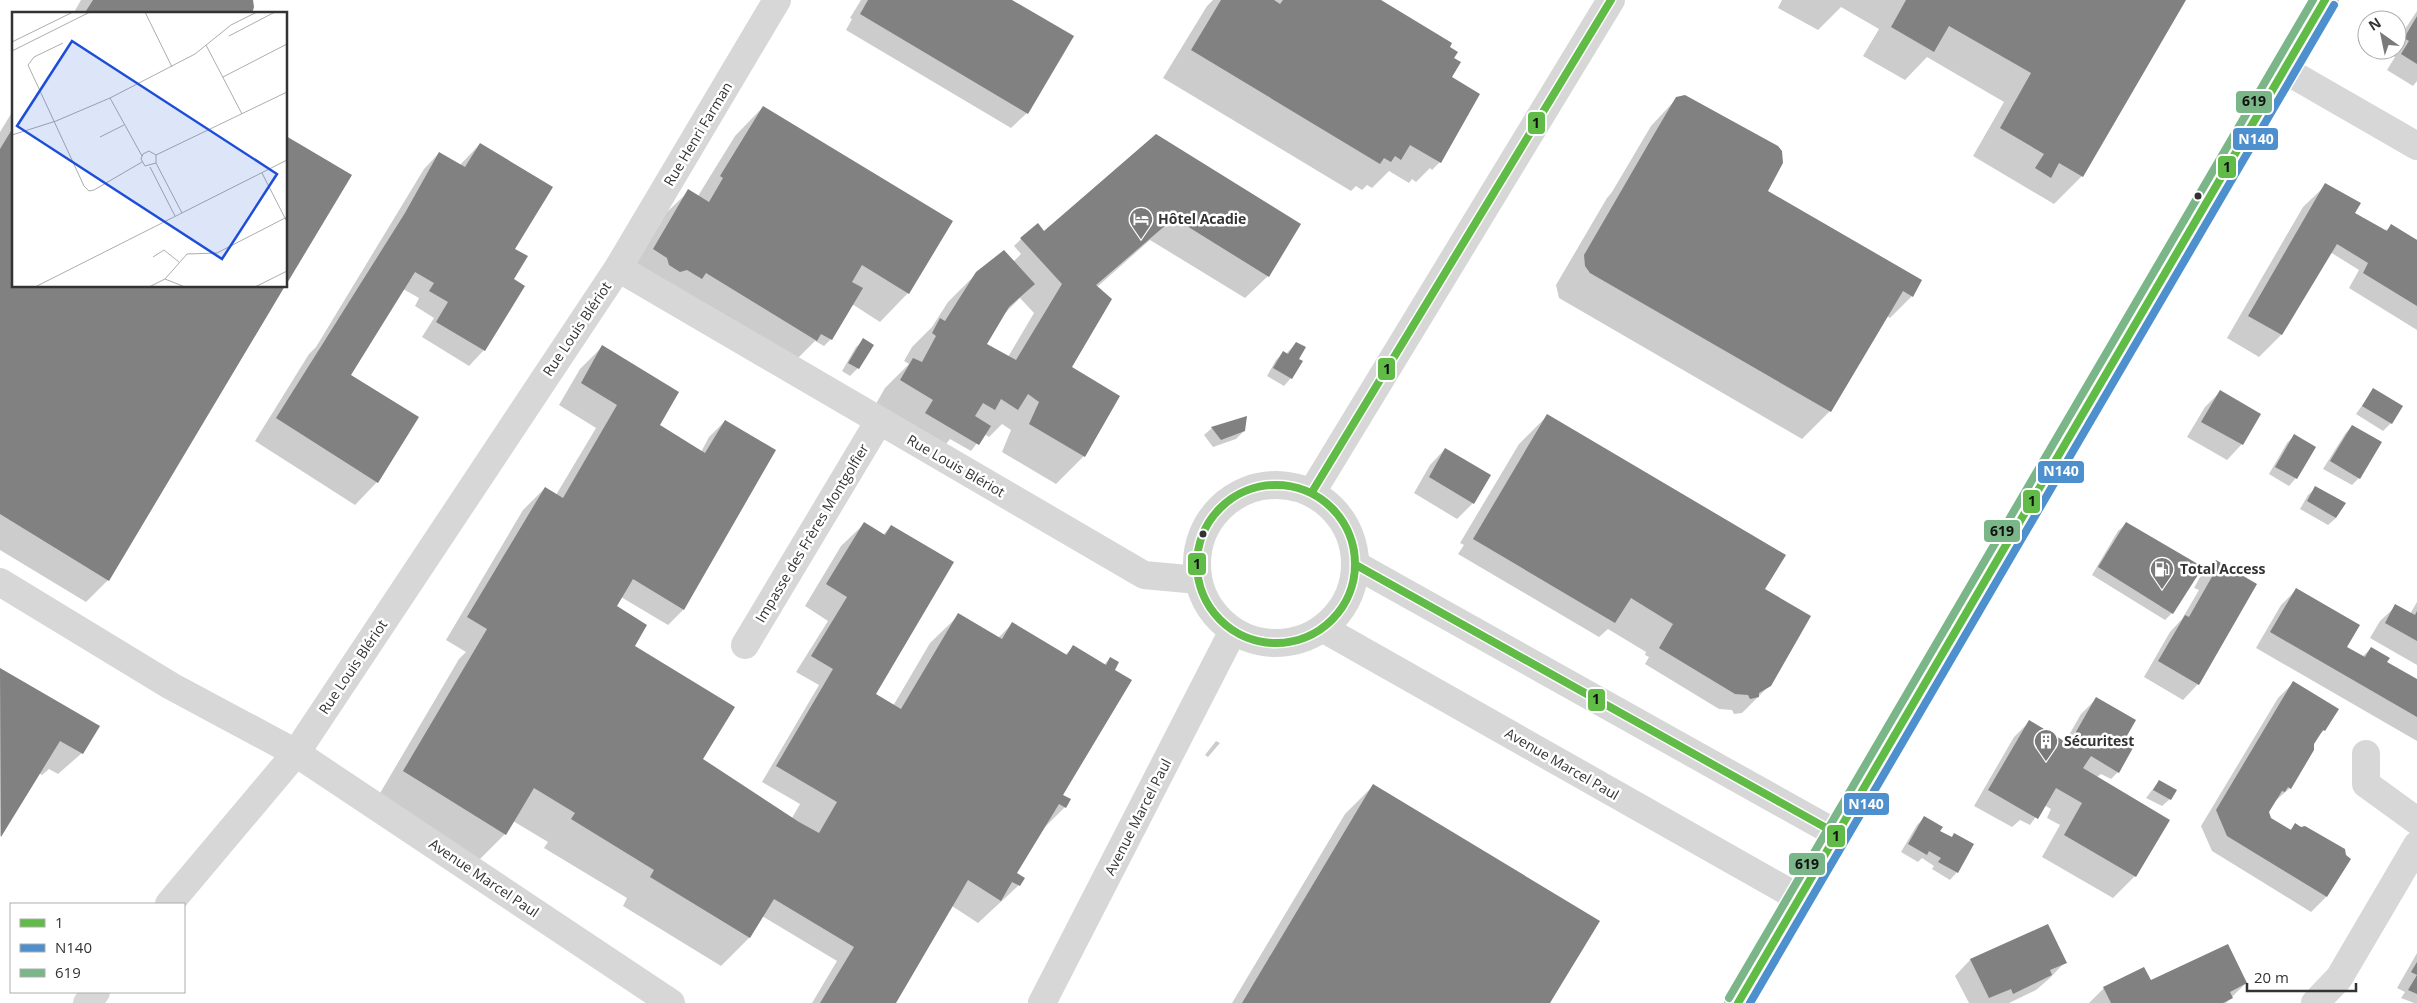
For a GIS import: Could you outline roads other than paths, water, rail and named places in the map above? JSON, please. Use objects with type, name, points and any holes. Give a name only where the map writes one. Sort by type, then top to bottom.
[{"type":"main road","points":[[1738,1003],[1990,576],[2325,0]]},
{"type":"street","name":"Rue Henri Farman","points":[[618,268],[777,0]]},
{"type":"street","points":[[1312,492],[1610,0]]},
{"type":"street","points":[[2284,69],[2417,146]]},
{"type":"street","name":"Rue Louis Blériot","points":[[170,903],[296,753],[618,268],[1144,575],[1198,580]]},
{"type":"street","name":"Impasse des Frères Montgolfier","points":[[745,645],[880,421]]},
{"type":"street","points":[[1265,485],[1293,485],[1312,492],[1339,514],[1353,539],[1356,564],[1349,598],[1324,629],[1299,641],[1277,644],[1250,640],[1233,632],[1210,610],[1198,580],[1197,552],[1203,531],[1228,500],[1265,485]]},
{"type":"street","points":[[1356,564],[1837,834]]},
{"type":"street","name":"Avenue Marcel Paul","points":[[0,582],[171,686],[296,753],[671,1003]]},
{"type":"street","name":"Avenue Marcel Paul","points":[[1324,629],[1800,898]]},
{"type":"street","name":"Avenue Marcel Paul","points":[[1042,1003],[1233,632]]},
{"type":"street","points":[[2366,754],[2366,784],[2417,821]]},
{"type":"street","points":[[2315,1003],[2339,978],[2417,845]]},
{"type":"street","points":[[87,1003],[95,993]]},
{"type":"place","name":"Hôtel Acadie","points":[[1141,240]]},
{"type":"place","name":"Total Access","points":[[2162,590]]},
{"type":"place","name":"Sécuritest","points":[[2046,762]]}]
